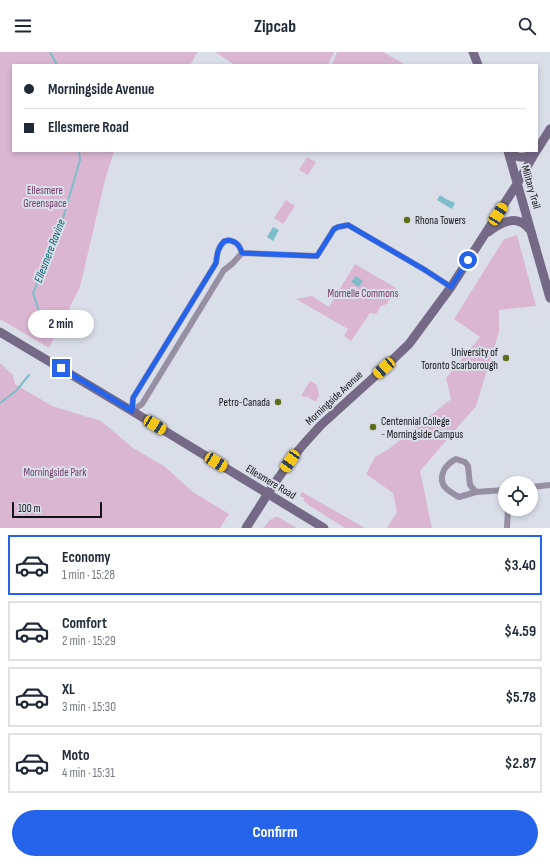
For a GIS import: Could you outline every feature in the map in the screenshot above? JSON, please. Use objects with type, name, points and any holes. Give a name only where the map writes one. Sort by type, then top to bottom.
[{"type":"main road","points":[[473,52],[478,64]]},
{"type":"main road","name":"Morningside Avenue","points":[[538,148],[550,129]]},
{"type":"main road","points":[[509,152],[515,157],[518,157],[529,156],[535,152]]},
{"type":"main road","name":"Military Trail","points":[[509,152],[550,298]]},
{"type":"main road","name":"Morningside Avenue","points":[[246,528],[294,456],[321,425],[409,344],[451,287],[517,184],[535,152]]},
{"type":"main road","points":[[485,234],[495,227],[513,220],[523,223],[532,231]]},
{"type":"main road","name":"Ellesmere Road","points":[[0,332],[324,528]]},
{"type":"street","points":[[242,253],[317,256],[334,229],[348,225],[451,287]]},
{"type":"street","points":[[132,411],[133,398],[216,263],[219,247],[224,241],[229,240],[240,246],[242,253]]},
{"type":"street","points":[[132,411],[142,404],[224,270],[242,253]]},
{"type":"street","points":[[476,492],[470,485],[468,466],[465,462],[456,459],[450,462],[442,476],[442,484],[450,492],[459,497],[476,492],[498,490]]},
{"type":"street","points":[[538,486],[550,485]]},
{"type":"street","points":[[507,528],[508,516]]},
{"type":"green space","name":"Ellesmere Greenspace","points":[[0,52],[198,52],[191,64],[12,64],[12,152],[114,152],[105,180],[80,287],[49,348],[0,319]]},
{"type":"green space","points":[[215,52],[334,52],[328,64],[233,64]]},
{"type":"green space","points":[[337,52],[383,52],[404,64],[332,64]]},
{"type":"green space","points":[[307,157],[316,162],[308,175],[299,170]]},
{"type":"green space","points":[[286,200],[295,206],[283,224],[274,218]]},
{"type":"green space","points":[[517,235],[536,306],[499,310],[499,332],[476,406],[420,471],[432,528],[387,528],[397,512],[393,493],[366,474],[375,457],[389,449],[451,399],[446,378],[480,337],[454,319],[504,239]]},
{"type":"green space","name":"Mornelle Commons","points":[[355,264],[396,288],[387,304],[381,306],[376,314],[370,313],[351,341],[344,336],[348,329],[296,299],[312,296],[329,307]]},
{"type":"green space","name":"Morningside Park","points":[[0,363],[13,375],[15,384],[52,406],[101,421],[133,448],[164,466],[193,492],[229,514],[220,528],[0,528]]},
{"type":"green space","points":[[310,381],[317,385],[319,395],[316,402],[306,396],[301,396]]},
{"type":"green space","points":[[302,492],[365,528],[345,528],[310,506],[303,500],[304,498],[300,496]]},
{"type":"green space","points":[[275,517],[278,517],[297,528],[263,528]]},
{"type":"water","points":[[440,195],[455,203],[452,209],[437,200]]},
{"type":"water","points":[[273,227],[279,230],[273,241],[267,237]]},
{"type":"water","points":[[356,276],[363,281],[359,287],[351,282]]},
{"type":"waterway","name":"Ellesmere Ravine","points":[[50,52],[56,64]]},
{"type":"waterway","name":"Ellesmere Ravine","points":[[44,326],[33,293],[58,235],[80,160],[79,152]]},
{"type":"waterway","name":"Ellesmere Ravine","points":[[0,403],[16,391],[29,375]]},
{"type":"place","name":"Rhona Towers","points":[[407,220]]},
{"type":"place","name":"University of Toronto Scarborough","points":[[506,358]]},
{"type":"place","name":"Petro-Canada","points":[[278,402]]},
{"type":"place","name":"Centennial College - Morningside Campus","points":[[373,427]]},
{"type":"route","points":[[61,368],[132,411],[133,398],[216,263],[219,247],[224,241],[229,240],[240,246],[242,253],[317,256],[335,228],[348,225],[451,287],[468,260]]}]
